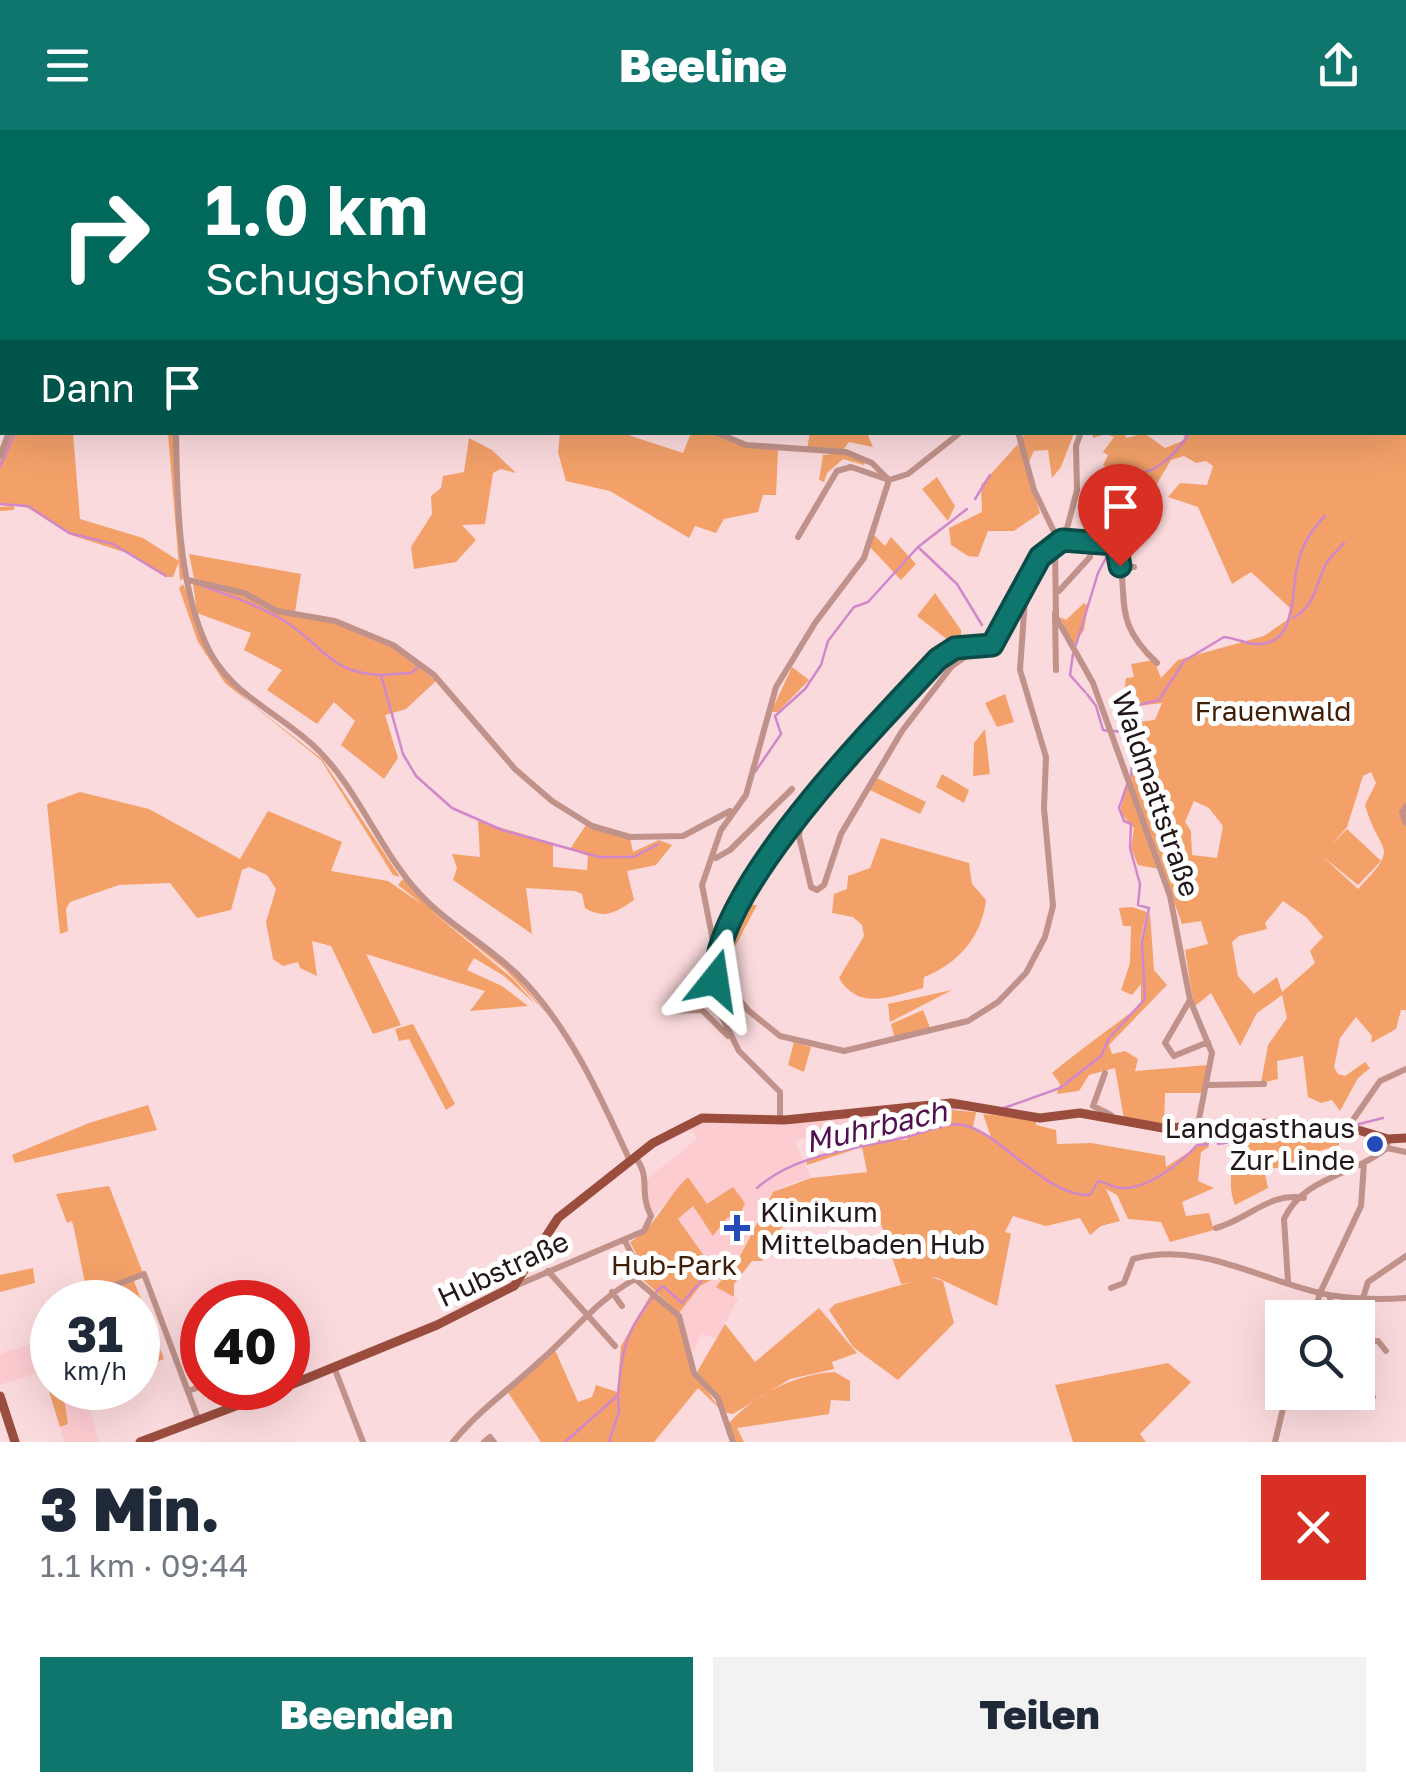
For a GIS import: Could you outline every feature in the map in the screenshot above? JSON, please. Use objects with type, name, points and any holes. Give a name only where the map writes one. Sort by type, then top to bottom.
[{"type":"main road","points":[[514,1286],[558,1218],[664,1135],[702,1118],[780,1120],[894,1106],[970,1104],[1040,1118],[1080,1113],[1163,1128],[1198,1124],[1348,1127],[1387,1144],[1406,1138]]},
{"type":"main road","name":"Hubstraße","points":[[310,1377],[437,1325],[514,1286]]},
{"type":"main road","points":[[0,1396],[15,1442]]},
{"type":"main road","name":"Hubstraße","points":[[140,1442],[229,1410]]},
{"type":"street","points":[[176,435],[188,580],[206,644],[225,675],[248,698],[318,750],[416,891],[533,991],[563,1029],[615,1131],[644,1172],[642,1199],[652,1216],[644,1232],[626,1241],[637,1265],[635,1279]]},
{"type":"street","points":[[722,435],[746,445],[846,452],[872,464],[888,480]]},
{"type":"street","points":[[798,537],[837,471],[846,467],[888,480],[908,474],[957,435]]},
{"type":"street","points":[[1019,435],[1034,490],[1059,542]]},
{"type":"street","points":[[1056,670],[1059,542],[1077,490],[1076,446],[1081,435]]},
{"type":"street","points":[[188,580],[244,593],[278,611],[335,621],[393,645],[434,675],[515,769],[552,802],[592,826],[630,837],[683,836],[730,811],[746,795],[776,688],[815,623],[864,558],[888,480]]},
{"type":"street","points":[[826,486],[836,494]]},
{"type":"street","points":[[802,812],[799,836],[812,888],[818,890],[824,885],[841,834],[902,732],[952,666],[996,640],[1040,557],[1059,542],[1116,544],[1127,622],[1136,644],[1157,663]]},
{"type":"street","points":[[1058,592],[1090,557],[1092,545]]},
{"type":"street","points":[[1120,566],[1134,566]]},
{"type":"street","points":[[715,980],[724,982],[749,1011],[780,1036],[844,1051],[968,1021],[1006,994],[1036,956],[1052,906],[1044,808],[1046,756],[1022,684],[1020,638],[1026,585]]},
{"type":"street","name":"Waldmattstraße","points":[[1055,612],[1093,683],[1170,896],[1190,1000],[1212,1061],[1198,1124]]},
{"type":"street","points":[[716,956],[752,883],[802,812],[858,744],[938,659],[955,648],[976,649]]},
{"type":"street","points":[[714,859],[730,850],[792,789]]},
{"type":"street","points":[[1406,806],[1402,814],[1406,823]]},
{"type":"street","points":[[723,1028],[715,980],[716,956],[702,885],[730,811]]},
{"type":"street","points":[[1190,1000],[1165,1043],[1174,1056],[1208,1042]]},
{"type":"street","points":[[666,1011],[702,1010],[723,1028],[744,1058],[780,1092],[780,1120]]},
{"type":"street","points":[[1348,1127],[1380,1080],[1406,1069]]},
{"type":"street","points":[[1104,1074],[1093,1106],[1114,1119]]},
{"type":"street","points":[[1208,1085],[1264,1084]]},
{"type":"street","points":[[1288,1282],[1284,1219],[1322,1179],[1364,1163],[1387,1144],[1406,1152]]},
{"type":"street","points":[[1318,1300],[1360,1206],[1364,1163]]},
{"type":"street","points":[[1216,1228],[1236,1223],[1276,1198],[1304,1198]]},
{"type":"street","name":"Hubstraße","points":[[514,1286],[626,1241]]},
{"type":"street","points":[[1362,1298],[1368,1282],[1406,1256]]},
{"type":"street","points":[[1111,1288],[1124,1283],[1136,1258],[1194,1259],[1240,1264],[1330,1295],[1406,1298]]},
{"type":"street","points":[[548,1271],[613,1346],[603,1351]]},
{"type":"street","points":[[453,1442],[484,1407],[541,1360],[584,1315],[635,1279]]},
{"type":"street","points":[[635,1279],[679,1316],[692,1367],[718,1398],[733,1442]]},
{"type":"street","points":[[612,1292],[622,1306]]},
{"type":"street","points":[[1330,1295],[1330,1300]]},
{"type":"street","points":[[160,1317],[180,1370]]},
{"type":"street","points":[[1375,1341],[1386,1352]]},
{"type":"street","points":[[334,1367],[363,1442]]},
{"type":"street","points":[[195,1410],[199,1422]]},
{"type":"street","points":[[1275,1442],[1283,1410]]},
{"type":"street","points":[[484,1442],[490,1437],[494,1442]]},
{"type":"shaded area","name":"Klinikum Mittelbaden Hub","points":[[856,1112],[858,1129],[794,1140],[811,1178],[791,1183],[767,1197],[740,1256],[717,1287],[738,1299],[717,1338],[701,1334],[695,1351],[691,1349],[679,1313],[700,1286],[713,1279],[714,1270],[678,1219],[693,1206],[714,1236],[728,1216],[737,1221],[707,1204],[688,1177],[654,1215],[644,1201],[646,1180],[697,1139],[688,1125],[696,1122],[767,1122]]},
{"type":"shaded area","points":[[30,1344],[30,1375],[0,1385],[0,1354]]},
{"type":"shaded area","points":[[66,1410],[90,1410],[99,1442],[64,1442],[60,1427],[68,1424]]},
{"type":"green space","points":[[9,435],[73,435],[80,519],[143,538],[179,561],[173,577],[166,577],[127,553],[71,535],[28,508],[14,505],[14,510],[0,511],[0,507],[13,506],[0,505],[0,458]]},
{"type":"green space","points":[[168,435],[174,435],[184,579],[180,580]]},
{"type":"green space","points":[[560,435],[628,435],[683,453],[690,435],[724,437],[778,450],[776,495],[763,495],[758,512],[724,519],[716,533],[695,526],[689,538],[610,491],[566,481],[558,452]]},
{"type":"green space","points":[[809,435],[868,435],[873,447],[849,442],[843,450],[807,449]]},
{"type":"green space","points":[[1073,435],[1061,467],[1052,478],[1048,450],[1034,451],[1027,466],[1022,437]]},
{"type":"green space","name":"Frauenwald","points":[[1109,435],[1147,435],[1165,448],[1185,440],[1184,435],[1406,435],[1406,1010],[1401,1010],[1396,1029],[1371,1043],[1372,1036],[1356,1017],[1340,1038],[1334,1067],[1338,1074],[1345,1076],[1365,1062],[1370,1068],[1358,1078],[1340,1111],[1332,1100],[1321,1103],[1308,1097],[1303,1056],[1277,1061],[1278,1079],[1261,1083],[1268,1045],[1287,1018],[1282,995],[1257,1013],[1240,1046],[1211,993],[1194,1007],[1185,950],[1208,944],[1201,921],[1182,924],[1130,780],[1135,765],[1128,723],[1155,720],[1162,703],[1122,708],[1126,678],[1134,677],[1131,664],[1154,660],[1161,678],[1178,660],[1264,636],[1287,620],[1290,608],[1251,572],[1232,584],[1198,507],[1168,497],[1180,483],[1207,485],[1213,466],[1206,461],[1196,463],[1184,456],[1171,460],[1155,487],[1148,515],[1138,515],[1123,564],[1118,547],[1121,524],[1116,523],[1123,479],[1103,465],[1108,455],[1103,452],[1114,437]],"holes":[[[1371,772],[1376,783],[1365,805],[1384,856],[1380,864],[1358,889],[1322,856],[1358,885],[1381,861],[1347,829],[1332,844],[1347,827],[1363,776]],[[1194,801],[1209,808],[1223,826],[1217,858],[1192,855],[1191,831],[1185,822]],[[1283,901],[1306,917],[1323,937],[1310,951],[1315,963],[1282,992],[1277,977],[1254,994],[1238,976],[1232,942],[1239,936],[1267,929],[1265,923]]]},
{"type":"green space","points":[[469,438],[492,450],[516,473],[501,469],[493,473],[485,524],[462,525],[476,540],[456,562],[414,569],[411,547],[432,514],[431,496],[441,488],[443,476],[464,472]]},
{"type":"green space","points":[[1018,444],[1040,513],[1014,531],[988,531],[978,557],[968,556],[951,545],[949,528],[982,512],[981,485]]},
{"type":"green space","points":[[844,453],[865,462],[864,465],[843,459],[827,473],[824,482],[819,480],[823,455]]},
{"type":"green space","points":[[937,477],[955,506],[948,521],[922,489]]},
{"type":"green space","points":[[872,533],[885,546],[891,537],[916,564],[901,580],[869,546]]},
{"type":"green space","points":[[189,554],[301,574],[295,612],[194,578]]},
{"type":"green space","points":[[193,583],[244,595],[274,612],[334,623],[392,646],[436,681],[406,709],[385,715],[398,758],[384,779],[341,745],[355,721],[334,702],[317,724],[267,690],[282,670],[244,650],[251,633],[197,613]]},
{"type":"green space","points":[[183,584],[222,674],[248,701],[322,759],[400,877],[393,875],[321,760],[225,683],[198,642],[179,588]]},
{"type":"green space","points":[[935,593],[961,630],[962,642],[953,644],[917,616]]},
{"type":"green space","points":[[1084,603],[1088,606],[1084,630],[1074,645],[1060,617],[1066,620]]},
{"type":"green space","points":[[792,667],[809,680],[778,712],[771,712]]},
{"type":"green space","points":[[1005,694],[1014,722],[997,727],[985,703]]},
{"type":"green space","points":[[985,729],[990,774],[973,776],[974,743]]},
{"type":"green space","points":[[942,774],[969,790],[964,803],[936,787]]},
{"type":"green space","points":[[877,778],[926,802],[920,814],[870,790]]},
{"type":"green space","points":[[1127,783],[1159,869],[1138,865],[1131,848],[1134,828],[1120,812]]},
{"type":"green space","points":[[80,792],[149,809],[240,859],[268,811],[342,842],[331,871],[388,881],[423,905],[398,885],[403,879],[513,973],[549,1016],[506,970],[428,908],[513,979],[535,1004],[504,976],[474,958],[467,970],[502,986],[528,1006],[470,1011],[485,991],[366,954],[401,1025],[373,1034],[331,946],[312,941],[317,976],[300,968],[298,962],[283,966],[273,959],[266,922],[276,889],[267,875],[249,867],[242,870],[231,910],[197,918],[170,883],[119,885],[70,902],[66,909],[68,931],[60,934],[47,804]]},
{"type":"green space","points":[[478,821],[553,843],[553,867],[587,870],[588,856],[570,849],[586,825],[630,838],[633,852],[659,840],[672,845],[656,865],[627,871],[634,900],[610,913],[598,914],[585,908],[582,894],[575,891],[526,888],[532,934],[453,880],[457,868],[452,854],[480,857]]},
{"type":"green space","points":[[881,838],[969,863],[972,884],[986,900],[974,937],[947,965],[924,977],[923,988],[877,999],[856,995],[839,978],[864,936],[862,925],[853,917],[832,913],[834,894],[847,889],[848,876],[870,868]]},
{"type":"green space","points":[[745,905],[757,905],[720,975],[719,956]]},
{"type":"green space","points":[[1119,908],[1147,912],[1139,945],[1150,913],[1154,970],[1167,985],[1109,1045],[1112,1054],[1125,1051],[1138,1059],[1135,1071],[1208,1065],[1203,1093],[1165,1093],[1164,1126],[1124,1119],[1115,1068],[1089,1075],[1079,1091],[1057,1094],[1060,1084],[1052,1073],[1141,1005],[1141,984],[1132,995],[1121,990],[1130,963],[1131,926],[1123,926]]},
{"type":"green space","points":[[952,990],[890,1022],[888,1004]]},
{"type":"green space","points":[[923,1010],[931,1030],[895,1039],[891,1024]]},
{"type":"green space","points":[[413,1024],[455,1104],[446,1110],[409,1039],[399,1041],[395,1029]]},
{"type":"green space","points":[[794,1042],[811,1047],[804,1072],[788,1065]]},
{"type":"green space","points":[[148,1105],[157,1130],[15,1163],[12,1155],[89,1123]]},
{"type":"green space","points":[[948,1105],[950,1110],[976,1112],[973,1127],[991,1137],[983,1114],[1036,1120],[1036,1125],[1056,1130],[1057,1144],[1091,1143],[1165,1156],[1166,1167],[1206,1141],[1209,1147],[1201,1152],[1198,1181],[1214,1188],[1182,1202],[1186,1216],[1209,1213],[1214,1230],[1170,1242],[1161,1222],[1128,1219],[1117,1195],[1106,1189],[1120,1221],[1101,1226],[1090,1235],[1080,1218],[1046,1226],[1013,1216],[1005,1232],[1011,1234],[997,1306],[938,1278],[930,1277],[943,1281],[954,1323],[898,1380],[853,1347],[829,1310],[835,1304],[911,1282],[901,1284],[880,1221],[832,1204],[805,1205],[787,1221],[762,1261],[752,1261],[734,1284],[734,1297],[716,1287],[740,1256],[773,1192],[811,1178],[867,1172],[862,1147],[807,1165],[806,1160],[874,1138],[907,1140],[909,1108]]},
{"type":"green space","points":[[1278,1127],[1353,1132],[1339,1137],[1339,1145],[1309,1154],[1303,1166],[1264,1169],[1268,1188],[1235,1205],[1231,1144],[1255,1138],[1265,1142],[1278,1134]]},
{"type":"green space","name":"Hub-Park","points":[[688,1177],[707,1204],[733,1187],[745,1203],[737,1221],[728,1217],[713,1236],[693,1206],[678,1219],[714,1270],[713,1279],[700,1286],[679,1313],[640,1277],[642,1265],[630,1242],[647,1229]]},
{"type":"green space","points":[[109,1186],[143,1273],[124,1280],[85,1280],[72,1221],[67,1223],[56,1194]]},
{"type":"green space","points":[[33,1268],[35,1280],[0,1292],[0,1275]]},
{"type":"green space","points":[[651,1294],[677,1316],[691,1368],[720,1409],[698,1388],[654,1442],[541,1442],[507,1391],[555,1350],[578,1402],[592,1397],[596,1385],[617,1392],[621,1346]]},
{"type":"green space","points":[[819,1308],[857,1353],[832,1362],[834,1369],[790,1379],[733,1414],[727,1413],[697,1372],[725,1324],[755,1362]]},
{"type":"green space","points":[[1168,1363],[1191,1382],[1140,1434],[1146,1442],[1073,1442],[1055,1385]]},
{"type":"green space","points":[[835,1372],[850,1381],[850,1401],[831,1400],[829,1414],[737,1428],[744,1442],[735,1442],[729,1423],[751,1403],[792,1381]]},
{"type":"green space","points":[[55,1410],[66,1410],[68,1424],[60,1427]]},
{"type":"waterway","points":[[0,467],[14,435]]},
{"type":"waterway","points":[[1113,541],[1127,484],[1136,474],[1167,459],[1188,435]]},
{"type":"waterway","points":[[975,499],[990,475]]},
{"type":"waterway","points":[[0,504],[28,506],[69,533],[113,544],[166,576]]},
{"type":"waterway","points":[[755,772],[781,734],[775,716],[805,689],[821,665],[828,641],[854,607],[868,602],[918,547],[967,509]]},
{"type":"waterway","points":[[1131,733],[1125,708],[1159,700],[1184,661],[1224,637],[1255,644],[1279,636],[1290,615],[1302,550],[1325,516]]},
{"type":"waterway","points":[[1293,618],[1307,606],[1327,562],[1344,543]]},
{"type":"waterway","points":[[918,547],[957,584],[982,625]]},
{"type":"waterway","points":[[1076,645],[1098,573],[1111,548]]},
{"type":"waterway","points":[[203,586],[279,618],[340,665],[381,675],[403,754],[416,776],[452,808],[502,830],[599,857],[634,857],[658,844]]},
{"type":"waterway","points":[[1073,654],[1070,675],[1085,692]]},
{"type":"waterway","points":[[381,675],[411,673],[418,667]]},
{"type":"waterway","points":[[1087,694],[1096,706],[1103,730],[1108,731]]},
{"type":"waterway","points":[[1114,731],[1131,733],[1135,741],[1131,776]]},
{"type":"waterway","points":[[1111,1036],[1145,999],[1142,941],[1149,908],[1138,905],[1140,884],[1130,848],[1131,824],[1124,821],[1119,808],[1127,785]]},
{"type":"waterway","points":[[1004,1108],[1060,1088],[1101,1056],[1109,1038]]},
{"type":"waterway","points":[[936,1109],[958,1108]]},
{"type":"waterway","name":"Muhrbach","points":[[1355,1125],[1383,1118]]},
{"type":"waterway","name":"Muhrbach","points":[[757,1188],[810,1159],[950,1125],[977,1130],[1056,1186],[1090,1195],[1098,1181],[1118,1188],[1142,1185],[1173,1167],[1197,1145],[1208,1144]]},
{"type":"waterway","name":"Muhrbach","points":[[1218,1144],[1348,1132]]},
{"type":"waterway","name":"Muhrbach","points":[[565,1442],[618,1395],[628,1338],[659,1289],[663,1286],[682,1303],[710,1271]]},
{"type":"waterway","name":"Muhrbach","points":[[609,1442],[619,1412],[618,1397]]},
{"type":"place","name":"Landgasthaus Zur Linde","points":[[1375,1144]]},
{"type":"place","name":"Klinikum Mittelbaden Hub","points":[[737,1228]]},
{"type":"route","points":[[715,980],[716,956],[757,875],[830,776],[938,659],[955,648],[983,649],[992,645],[1040,557],[1062,540],[1116,544],[1120,566]]}]
